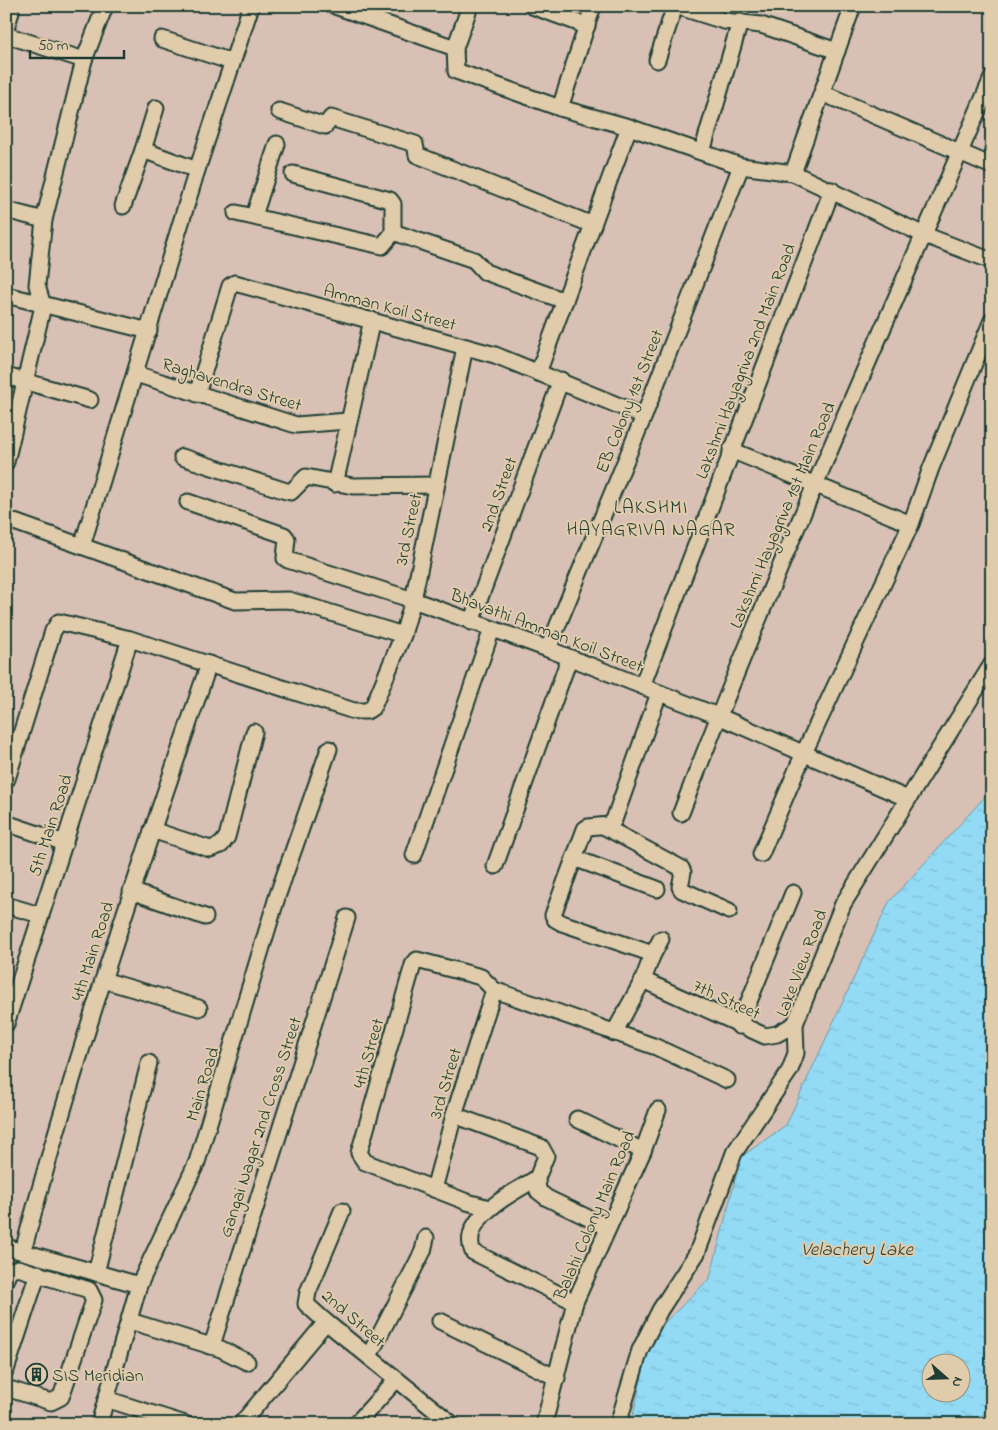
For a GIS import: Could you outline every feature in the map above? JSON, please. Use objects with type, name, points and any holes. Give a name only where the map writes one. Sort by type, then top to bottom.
[{"type":"street","points":[[6,462],[8,443],[26,382],[43,306],[37,285],[44,220],[84,60],[105,6]]},
{"type":"street","points":[[82,546],[197,170],[251,6]]},
{"type":"street","points":[[335,6],[455,48]]},
{"type":"street","points":[[470,6],[455,48],[456,71],[560,108],[629,127],[742,166],[793,173],[922,234],[992,261]]},
{"type":"street","points":[[532,6],[587,26]]},
{"type":"street","points":[[560,108],[593,6]]},
{"type":"street","points":[[657,60],[676,6],[724,21],[761,25],[837,51]]},
{"type":"street","points":[[793,173],[853,6]]},
{"type":"street","points":[[6,29],[11,12]]},
{"type":"street","points":[[702,152],[740,22]]},
{"type":"street","points":[[6,35],[84,60]]},
{"type":"street","points":[[162,39],[232,62]]},
{"type":"street","name":"Lakshmi Hayagriva 1st Main Road","points":[[681,813],[718,716],[815,484],[922,234],[992,78]]},
{"type":"street","points":[[822,93],[992,166]]},
{"type":"street","points":[[123,206],[156,108]]},
{"type":"street","points":[[279,111],[325,126],[331,118],[414,144],[417,155],[593,225]]},
{"type":"street","points":[[538,373],[629,127]]},
{"type":"street","points":[[254,216],[276,144]]},
{"type":"street","points":[[143,150],[197,170]]},
{"type":"street","name":"EB Colony 1st Street","points":[[548,649],[644,416],[742,166]]},
{"type":"street","points":[[236,213],[382,246],[393,233],[393,204],[390,200],[293,174]]},
{"type":"street","name":"Lakshmi Hayagriva 2nd Main Road","points":[[642,686],[832,190]]},
{"type":"street","points":[[6,210],[44,220]]},
{"type":"street","points":[[393,233],[474,260],[485,272],[565,301]]},
{"type":"street","name":"Amman Koil Street","points":[[197,394],[232,283],[495,355],[538,373],[561,380],[644,416]]},
{"type":"street","points":[[6,295],[43,306],[149,331]]},
{"type":"street","points":[[335,484],[372,320]]},
{"type":"street","points":[[761,854],[803,755],[911,524],[931,468],[992,320]]},
{"type":"street","name":"3rd Street","points":[[209,664],[354,711],[367,711],[376,701],[402,635],[412,600],[465,347]]},
{"type":"street","name":"Raghavendra Street","points":[[136,374],[296,425],[348,421]]},
{"type":"street","points":[[6,376],[90,400]]},
{"type":"street","name":"2nd Street","points":[[471,622],[561,380]]},
{"type":"street","points":[[731,450],[911,524]]},
{"type":"street","points":[[182,457],[291,492],[306,477],[335,484],[354,486],[436,485]]},
{"type":"street","name":"Bhavathi Amman Koil Street","points":[[188,502],[284,535],[287,539],[285,558],[288,560],[412,600],[548,649],[569,659],[718,716],[803,755],[908,799]]},
{"type":"street","points":[[6,519],[235,601],[289,600],[402,635]]},
{"type":"street","points":[[7,779],[55,625],[64,621],[130,639],[209,664]]},
{"type":"street","points":[[414,855],[492,629]]},
{"type":"street","name":"5th Main Road","points":[[6,1024],[130,639]]},
{"type":"street","points":[[495,866],[569,659]]},
{"type":"street","name":"4th Main Road","points":[[23,1251],[53,1136],[131,891],[209,664]]},
{"type":"street","name":"Lake View Road","points":[[618,1424],[640,1350],[660,1310],[698,1253],[734,1153],[790,1070],[796,1053],[795,1024],[843,904],[992,664]]},
{"type":"street","points":[[608,825],[659,693]]},
{"type":"street","points":[[152,830],[210,849],[221,845],[227,837],[254,732]]},
{"type":"street","name":"Main Road","points":[[99,1424],[139,1285],[198,1162],[278,894],[329,749]]},
{"type":"street","points":[[6,823],[65,843]]},
{"type":"street","points":[[652,956],[647,952],[555,919],[554,911],[588,827],[608,825],[680,868],[683,872],[680,887],[682,890],[729,911]]},
{"type":"street","points":[[574,858],[658,889]]},
{"type":"street","points":[[131,891],[205,917]]},
{"type":"street","points":[[739,1026],[793,893]]},
{"type":"street","points":[[6,905],[40,916]]},
{"type":"street","name":"Gangai Nagar 2nd Cross Street","points":[[209,1346],[214,1339],[347,918]]},
{"type":"street","points":[[614,1033],[643,980],[661,939]]},
{"type":"street","name":"4th Street","points":[[434,1188],[365,1162],[360,1158],[359,1153],[413,965],[417,960],[481,977],[494,990]]},
{"type":"street","points":[[103,980],[199,1008]]},
{"type":"street","name":"7th Street","points":[[643,980],[739,1026],[765,1036],[777,1034],[795,1024]]},
{"type":"street","points":[[494,990],[656,1047],[727,1080]]},
{"type":"street","name":"3rd Street","points":[[434,1188],[454,1115],[494,990]]},
{"type":"street","points":[[96,1273],[149,1063]]},
{"type":"street","name":"Balahi Colony Main Road","points":[[544,1424],[575,1302],[643,1151],[658,1110]]},
{"type":"street","points":[[454,1115],[541,1147],[546,1156],[537,1178],[538,1191],[542,1195],[608,1227]]},
{"type":"street","points":[[577,1119],[643,1151]]},
{"type":"street","points":[[537,1178],[489,1208],[474,1228],[470,1239],[474,1252],[575,1302]]},
{"type":"street","points":[[434,1188],[489,1208]]},
{"type":"street","name":"2nd Street","points":[[342,1211],[306,1304],[396,1380],[452,1424]]},
{"type":"street","points":[[369,1356],[423,1252],[426,1238]]},
{"type":"street","points":[[6,1247],[139,1285]]},
{"type":"street","points":[[6,1279],[13,1268],[38,1273],[88,1290],[94,1300],[61,1397],[51,1402],[6,1388]]},
{"type":"street","points":[[6,1370],[38,1273]]},
{"type":"street","points":[[130,1321],[238,1356],[247,1362]]},
{"type":"street","points":[[440,1321],[557,1378]]},
{"type":"street","points":[[241,1424],[326,1322]]},
{"type":"street","points":[[356,1424],[396,1380]]},
{"type":"street","points":[[106,1399],[185,1424]]},
{"type":"water","name":"Velachery Lake","points":[[992,789],[992,1408],[970,1424],[631,1424],[651,1336],[710,1278],[741,1157],[786,1125],[889,902]]},
{"type":"place","name":"SIS Meridian","points":[[36,1375]]},
{"type":"district","name":"LAKSHMI HAYAGRIVA NAGAR","points":[[651,517]]}]
